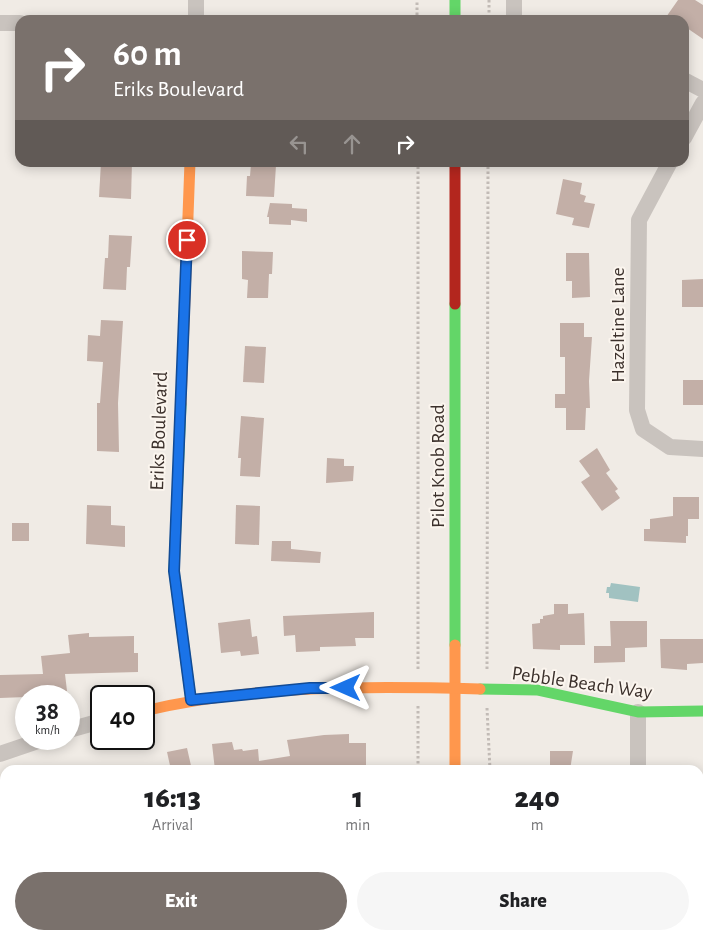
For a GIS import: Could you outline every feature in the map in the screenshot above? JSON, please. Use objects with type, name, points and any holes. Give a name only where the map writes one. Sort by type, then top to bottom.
[{"type":"street","points":[[196,0],[196,15]]},
{"type":"street","points":[[455,0],[455,15]]},
{"type":"street","points":[[514,0],[514,15]]},
{"type":"street","points":[[0,23],[15,23]]},
{"type":"street","points":[[689,83],[703,90]]},
{"type":"street","points":[[689,129],[703,103]]},
{"type":"street","name":"Eriks Boulevard","points":[[190,167],[174,571],[191,700]]},
{"type":"street","name":"Pilot Knob Road","points":[[455,167],[456,765]]},
{"type":"street","name":"Hazeltine Lane","points":[[667,167],[639,220],[637,410],[642,429],[670,447],[703,449]]},
{"type":"street","name":"Pebble Beach Way","points":[[155,708],[191,700],[310,688],[456,688],[537,690],[638,712],[703,711]]},
{"type":"street","points":[[638,712],[638,765]]},
{"type":"street","points":[[0,754],[15,749]]},
{"type":"path","points":[[417,0],[417,15]]},
{"type":"path","points":[[489,0],[490,15]]},
{"type":"path","points":[[418,167],[418,765]]},
{"type":"path","points":[[488,167],[487,689],[490,765]]},
{"type":"water","points":[[611,583],[640,587],[638,602],[609,598],[609,593],[606,593],[607,587],[610,587]]},
{"type":"building","points":[[678,0],[695,0],[703,5],[703,39],[689,29],[689,15],[668,15]]},
{"type":"building","points":[[101,167],[132,167],[131,199],[99,197]]},
{"type":"building","points":[[251,167],[276,167],[274,197],[246,196],[247,176],[250,176]]},
{"type":"building","points":[[563,179],[582,183],[580,194],[586,196],[584,202],[595,204],[589,228],[572,225],[574,218],[556,214]]},
{"type":"building","points":[[270,203],[292,204],[292,208],[307,209],[307,222],[291,220],[291,225],[269,224],[269,217],[267,217]]},
{"type":"building","points":[[109,235],[132,236],[130,267],[127,267],[126,290],[103,289],[105,258],[108,258]]},
{"type":"building","points":[[242,251],[273,252],[272,274],[269,274],[268,298],[247,298],[248,280],[242,279]]},
{"type":"building","points":[[566,253],[589,253],[590,297],[572,298],[572,281],[566,281]]},
{"type":"building","points":[[703,279],[703,307],[682,307],[682,280]]},
{"type":"building","points":[[101,320],[123,321],[118,403],[119,452],[97,451],[97,403],[100,403],[103,362],[87,361],[88,335],[100,336]]},
{"type":"building","points":[[560,323],[584,323],[584,337],[592,337],[589,381],[590,408],[586,408],[585,430],[566,430],[566,408],[555,408],[555,394],[565,394],[565,357],[560,357]]},
{"type":"building","points":[[245,346],[266,347],[264,383],[243,382]]},
{"type":"building","points":[[683,380],[703,380],[703,405],[683,405]]},
{"type":"building","points":[[241,416],[264,418],[260,477],[240,476],[241,458],[238,458]]},
{"type":"building","points":[[597,448],[610,470],[606,473],[618,489],[615,491],[620,498],[602,511],[581,482],[590,476],[579,461]]},
{"type":"building","points":[[327,458],[344,459],[344,466],[354,466],[353,481],[326,483]]},
{"type":"building","points":[[673,497],[699,497],[699,519],[688,519],[686,543],[644,541],[644,529],[650,529],[650,519],[673,516]]},
{"type":"building","points":[[87,505],[111,506],[111,525],[125,526],[125,547],[86,544]]},
{"type":"building","points":[[236,505],[260,506],[259,545],[235,544]]},
{"type":"building","points":[[12,523],[29,523],[29,541],[12,541]]},
{"type":"building","points":[[272,541],[291,541],[291,549],[321,552],[320,563],[271,561]]},
{"type":"building","points":[[554,604],[568,604],[568,614],[584,613],[585,645],[560,645],[560,650],[533,649],[532,624],[540,623],[540,619],[543,619],[543,616],[554,614]]},
{"type":"building","points":[[374,612],[374,638],[355,638],[356,646],[320,647],[320,651],[296,652],[295,635],[284,636],[283,616]]},
{"type":"building","points":[[250,619],[252,637],[257,636],[259,654],[241,656],[240,651],[221,653],[218,623]]},
{"type":"building","points":[[610,621],[647,621],[647,647],[625,648],[625,662],[594,663],[594,646],[611,646]]},
{"type":"building","points":[[89,633],[89,637],[134,636],[134,653],[138,653],[138,672],[65,674],[66,685],[15,685],[15,697],[0,698],[0,675],[43,674],[41,656],[70,653],[68,635]]},
{"type":"building","points":[[660,639],[703,639],[703,663],[687,664],[687,670],[661,668]]},
{"type":"building","points":[[349,734],[349,743],[366,743],[366,765],[214,765],[212,744],[232,742],[234,750],[258,749],[259,761],[290,756],[287,740]]},
{"type":"building","points":[[187,748],[191,765],[170,765],[167,752]]},
{"type":"building","points":[[550,751],[573,751],[571,765],[550,765]]},
{"type":"traffic: fast","points":[[455,0],[455,15]]},
{"type":"traffic: fast","points":[[455,304],[455,645]]},
{"type":"traffic: fast","points":[[181,404],[174,571],[191,700]]},
{"type":"traffic: fast","points":[[480,689],[537,690],[638,712],[703,711]]},
{"type":"traffic: slow","points":[[181,404],[190,167]]},
{"type":"traffic: slow","points":[[455,645],[455,765]]},
{"type":"traffic: slow","points":[[155,709],[227,696],[311,689],[480,689]]},
{"type":"traffic: jam","points":[[455,167],[455,304]]},
{"type":"route","points":[[187,240],[174,571],[191,700],[310,688],[346,688]]}]
